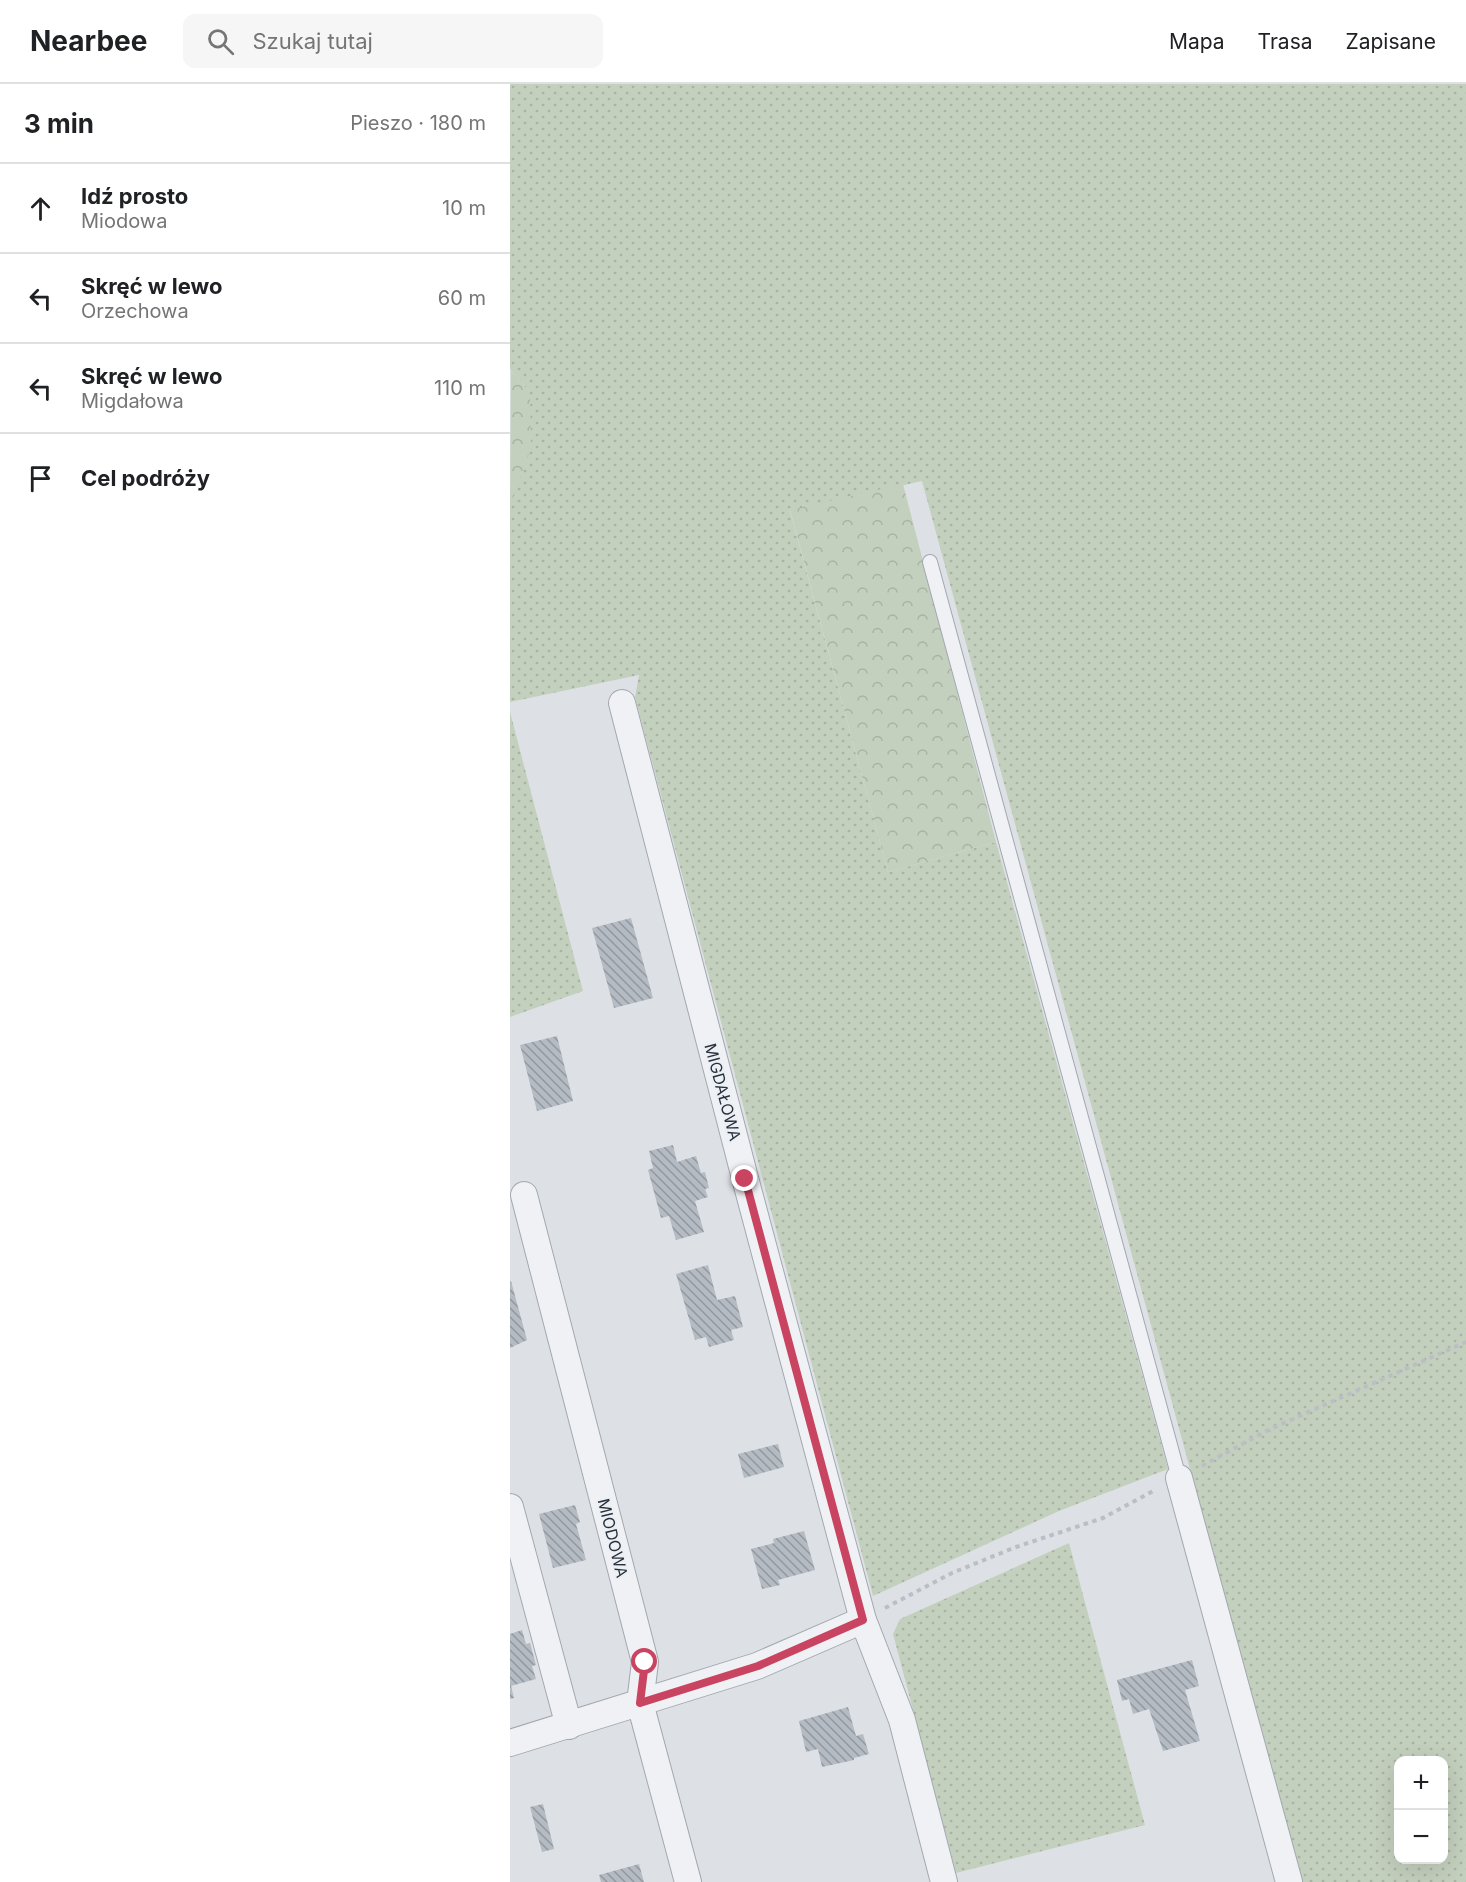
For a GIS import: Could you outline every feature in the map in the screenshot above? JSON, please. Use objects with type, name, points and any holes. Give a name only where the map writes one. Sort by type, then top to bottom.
[{"type":"street","name":"MIGDAŁOWA","points":[[622,703],[745,1179],[863,1620],[902,1720],[944,1882]]},
{"type":"street","name":"MIODOWA","points":[[524,1195],[645,1662],[640,1703],[688,1882]]},
{"type":"street","points":[[1179,1478],[1289,1882]]},
{"type":"street","points":[[510,1507],[569,1726]]},
{"type":"street","points":[[510,1743],[758,1666],[863,1620]]},
{"type":"lane","points":[[930,562],[1179,1478]]},
{"type":"green space","points":[[510,84],[1466,84],[1466,1882],[1302,1882],[922,481],[790,511],[888,872],[996,842],[1168,1469],[1059,1511],[873,1596],[635,697],[639,675],[510,702],[510,505],[530,392],[510,369]]},
{"type":"green space","points":[[511,370],[530,392],[531,448],[510,505]]},
{"type":"green space","points":[[903,484],[996,842],[888,872],[790,510]]},
{"type":"green space","points":[[510,712],[583,991],[510,1017]]},
{"type":"green space","points":[[1069,1543],[1145,1825],[956,1873],[893,1634],[900,1619]]},
{"type":"building","points":[[631,918],[653,998],[614,1008],[592,928]]},
{"type":"building","points":[[557,1036],[573,1101],[537,1111],[520,1045]]},
{"type":"building","points":[[673,1145],[677,1162],[696,1156],[701,1173],[705,1172],[709,1188],[705,1189],[708,1197],[695,1201],[704,1232],[676,1240],[669,1216],[661,1218],[648,1170],[653,1168],[649,1151]]},
{"type":"building","points":[[708,1265],[717,1300],[735,1296],[743,1327],[731,1330],[734,1340],[709,1347],[706,1337],[695,1340],[676,1274]]},
{"type":"building","points":[[510,1282],[527,1340],[510,1348]]},
{"type":"building","points":[[778,1444],[784,1467],[744,1478],[738,1454]]},
{"type":"building","points":[[575,1505],[580,1522],[576,1524],[586,1560],[553,1568],[539,1514]]},
{"type":"building","points":[[804,1531],[815,1570],[778,1580],[780,1585],[762,1589],[751,1549],[774,1543],[773,1539]]},
{"type":"building","points":[[522,1630],[526,1644],[530,1643],[536,1665],[532,1666],[536,1679],[511,1686],[514,1698],[510,1699],[510,1634]]},
{"type":"building","points":[[1192,1660],[1199,1686],[1185,1690],[1200,1741],[1163,1751],[1149,1709],[1133,1714],[1129,1699],[1122,1701],[1117,1680]]},
{"type":"building","points":[[848,1707],[856,1736],[863,1734],[869,1754],[822,1767],[818,1749],[806,1752],[799,1721]]},
{"type":"building","points":[[543,1804],[554,1849],[542,1852],[530,1807]]},
{"type":"building","points":[[639,1864],[644,1882],[601,1882],[599,1875]]},
{"type":"route","points":[[645,1662],[640,1703],[758,1666],[863,1620],[745,1179]]}]
